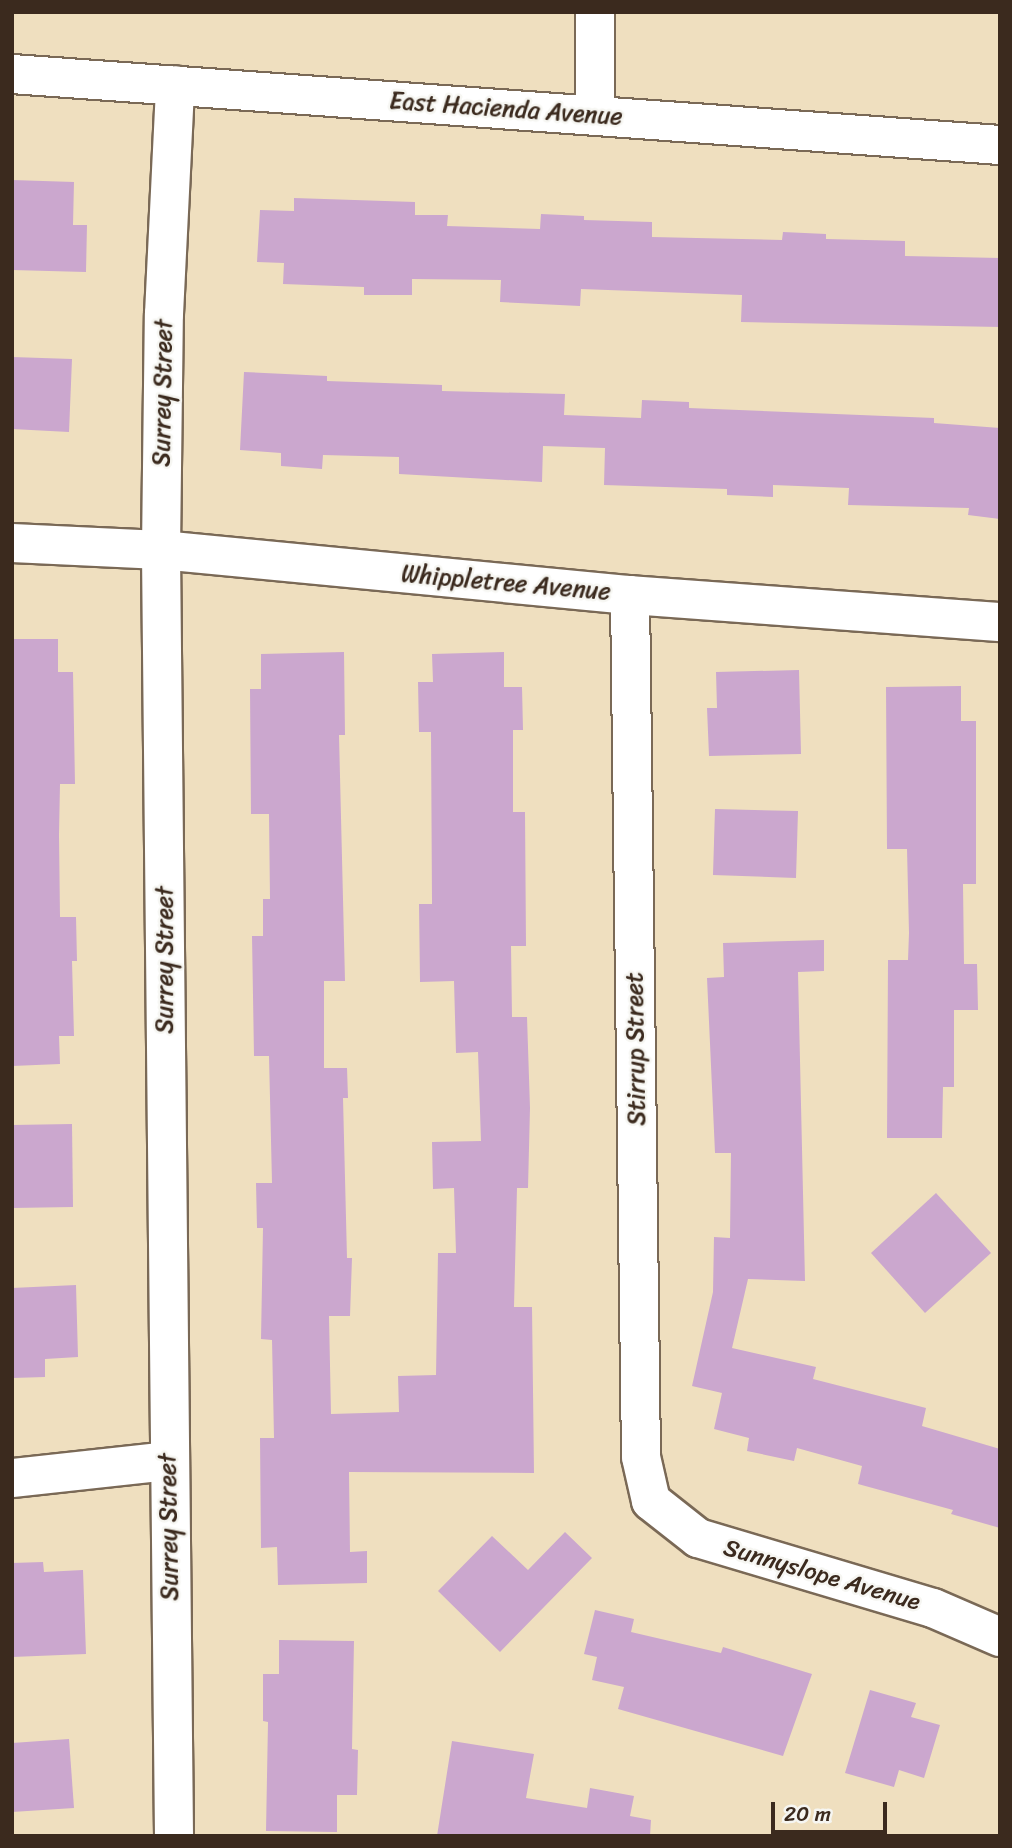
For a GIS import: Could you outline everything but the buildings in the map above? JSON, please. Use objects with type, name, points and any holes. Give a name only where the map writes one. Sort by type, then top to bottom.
[{"type":"street","points":[[594,12],[595,116]]},
{"type":"street","name":"East Hacienda Avenue","points":[[12,74],[1000,145]]},
{"type":"street","name":"Surrey Street","points":[[174,1836],[161,550],[164,314],[175,85]]},
{"type":"street","name":"Whippletree Avenue","points":[[12,543],[161,550],[630,595],[1000,622]]},
{"type":"street","name":"Stirrup Street","points":[[630,595],[641,1457],[651,1501]]},
{"type":"street","points":[[12,1478],[169,1461]]},
{"type":"street","name":"Sunnyslope Avenue","points":[[651,1501],[698,1538],[933,1608],[1000,1637]]}]
